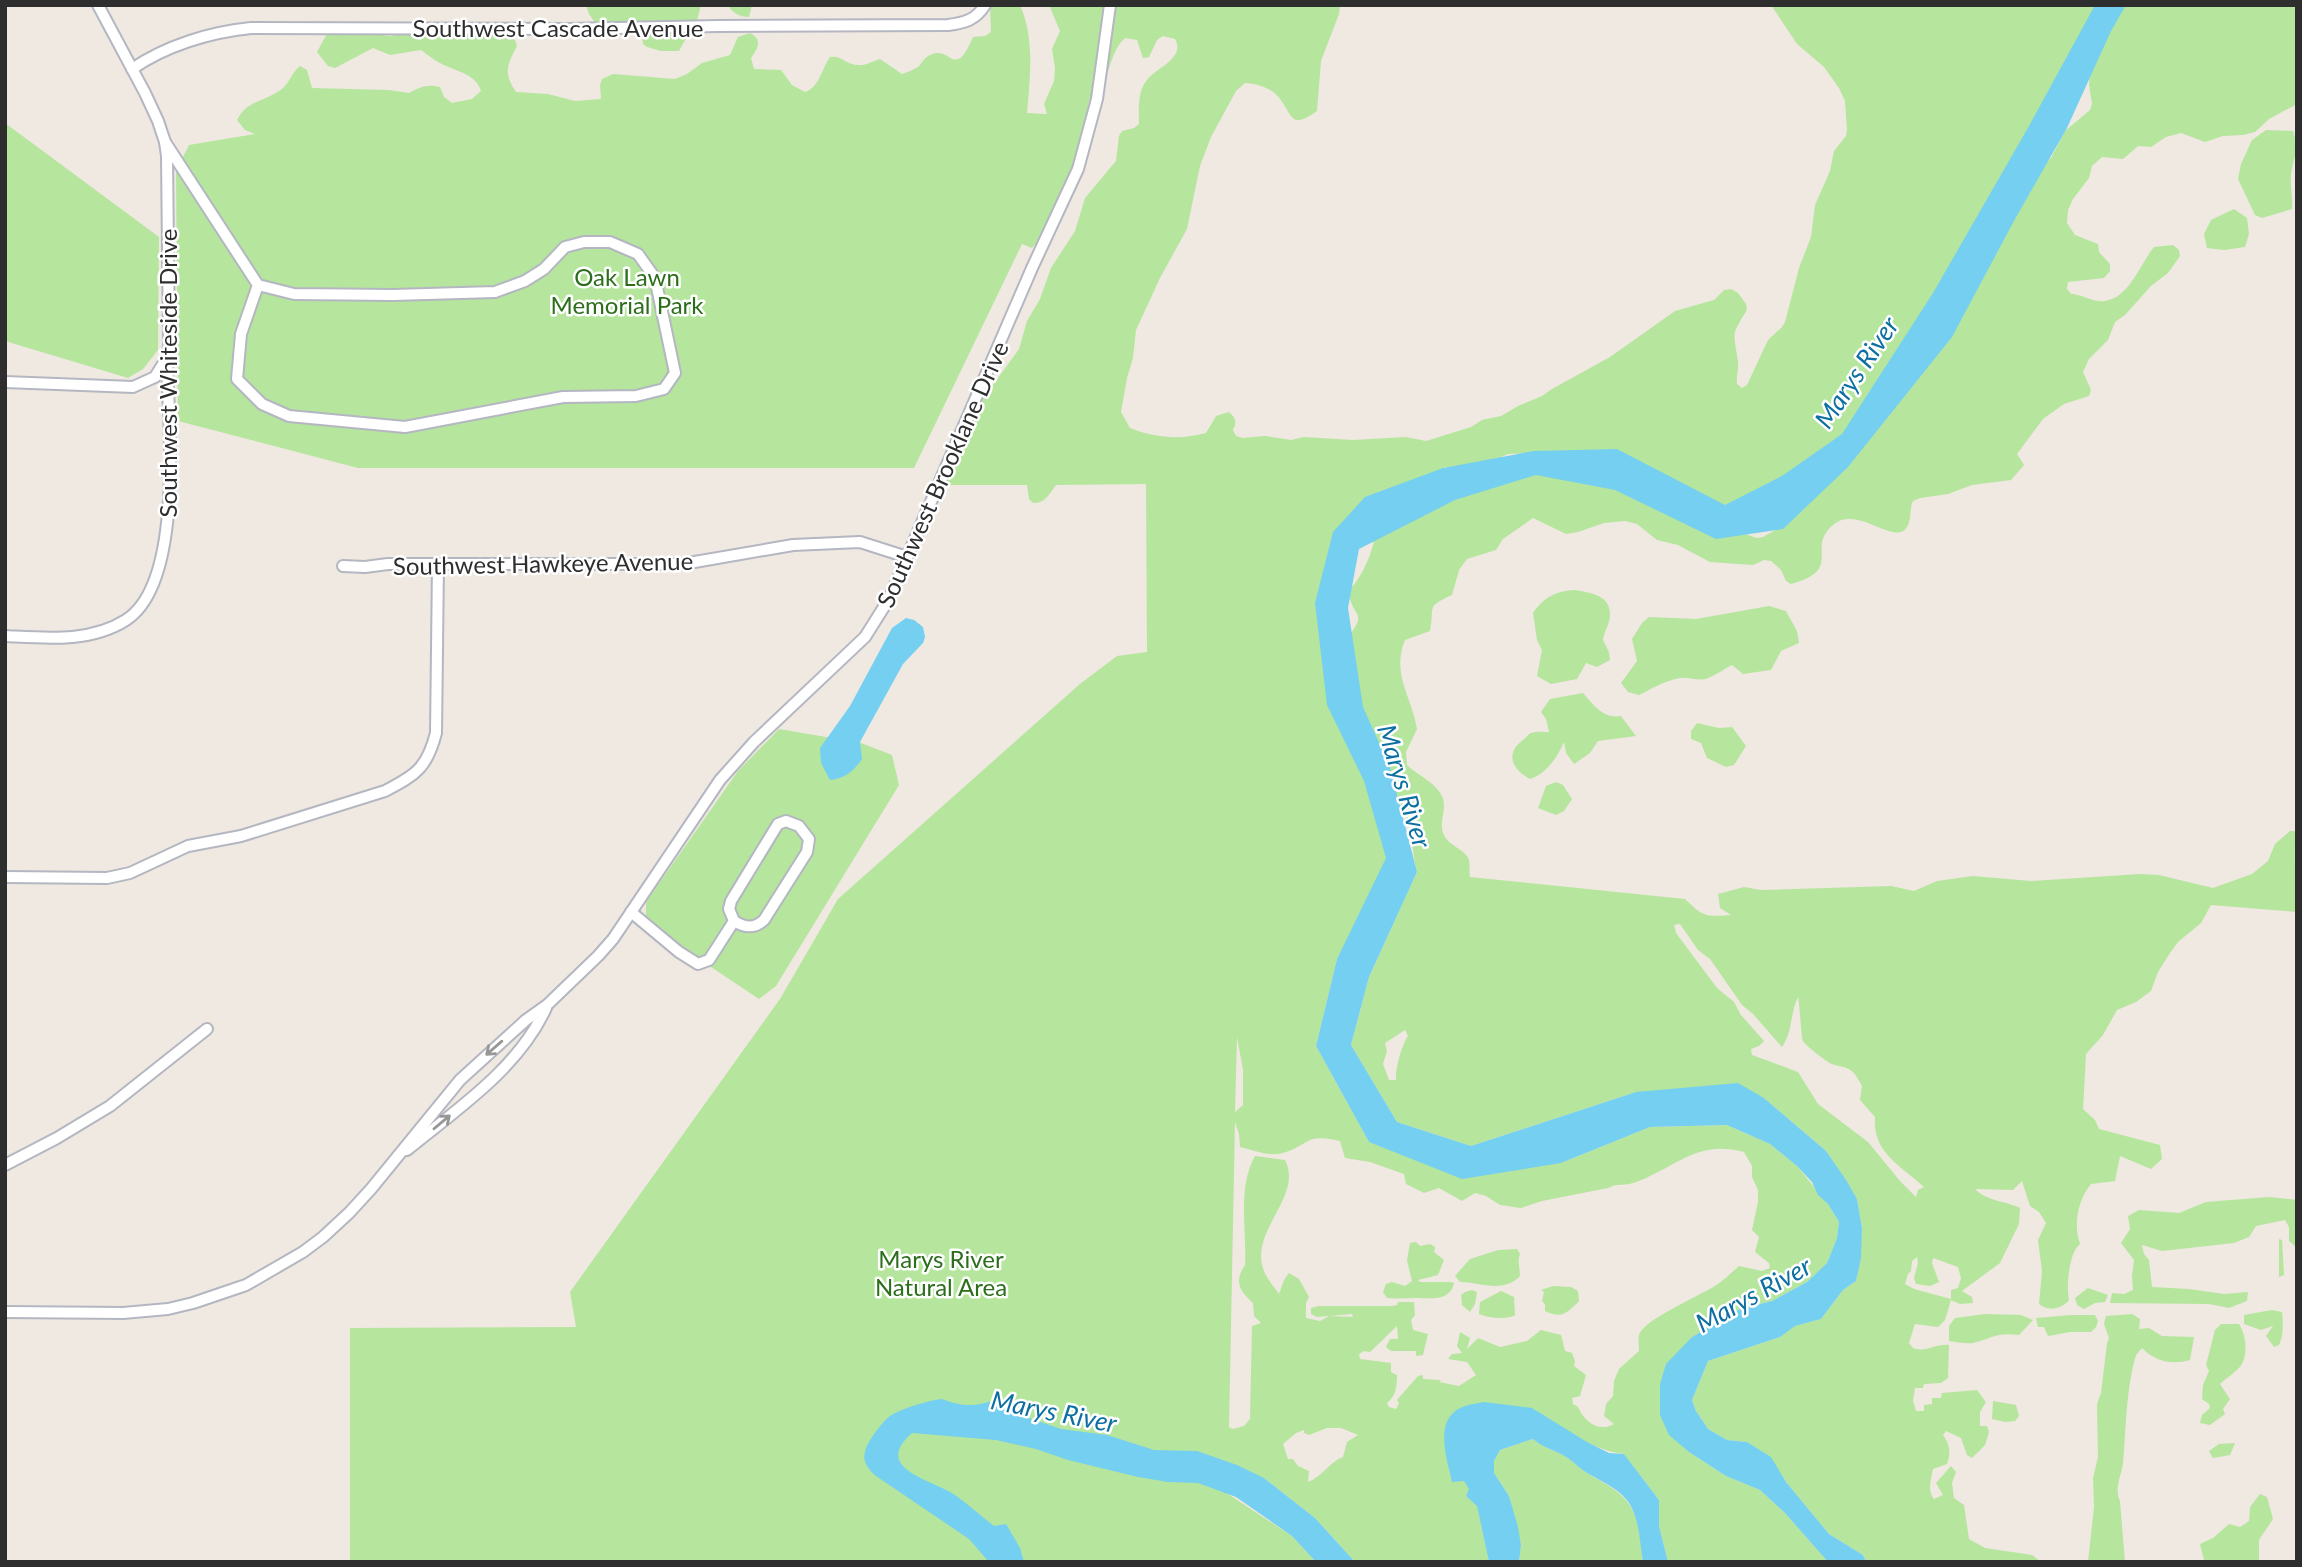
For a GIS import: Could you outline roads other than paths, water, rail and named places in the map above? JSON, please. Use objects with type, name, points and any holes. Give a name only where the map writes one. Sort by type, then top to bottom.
[{"type":"street","name":"Southwest Whiteside Drive","points":[[5,635],[38,638],[91,635],[128,619],[147,600],[158,575],[166,534],[169,449],[167,156],[158,121],[98,5]]},
{"type":"street","name":"Southwest Cascade Avenue","points":[[132,69],[151,57],[180,45],[221,32],[251,28],[568,29],[948,25],[976,17],[985,5]]},
{"type":"street","name":"Southwest Brooklane Drive","points":[[5,1312],[145,1312],[193,1303],[225,1293],[273,1271],[323,1237],[349,1213],[460,1080],[526,1020],[547,1005],[598,956],[631,912],[716,785],[732,766],[865,637],[889,599],[1032,268],[1078,169],[1097,99],[1110,5]]},
{"type":"street","points":[[165,142],[258,285],[294,294],[495,292],[525,281],[544,270],[565,247],[584,242],[610,242],[638,254],[655,278],[675,373],[664,388],[636,396],[563,397],[405,427],[289,416],[262,404],[237,379],[241,334],[258,285]]},
{"type":"street","points":[[5,382],[133,387],[155,377],[167,358]]},
{"type":"street","name":"Southwest Hawkeye Avenue","points":[[343,566],[683,564],[793,545],[860,542],[907,557]]},
{"type":"street","points":[[5,877],[107,878],[130,873],[188,846],[240,836],[385,791],[407,780],[430,754],[436,733],[438,564]]},
{"type":"street","points":[[786,821],[799,826],[809,839],[807,852],[764,919],[757,926],[747,927],[734,921],[729,909],[732,901],[778,824],[786,821]]},
{"type":"street","points":[[631,912],[678,952],[698,964],[713,956],[734,921]]},
{"type":"street","name":"Southwest Brooklane Drive","points":[[389,1166],[512,1060],[540,1021],[547,1005]]},
{"type":"street","points":[[5,1165],[110,1106],[208,1029]]},
{"type":"water","points":[[2095,5],[2126,5],[2111,31],[2067,128],[1952,337],[1848,467],[1783,529],[1716,539],[1615,490],[1536,475],[1455,500],[1359,549],[1348,608],[1363,707],[1390,767],[1417,872],[1369,977],[1351,1045],[1397,1122],[1471,1146],[1636,1092],[1738,1083],[1764,1098],[1826,1151],[1857,1199],[1862,1228],[1861,1258],[1856,1281],[1843,1290],[1821,1319],[1795,1326],[1780,1337],[1708,1361],[1692,1400],[1708,1429],[1727,1440],[1747,1442],[1771,1457],[1786,1482],[1829,1534],[1863,1555],[1866,1562],[1828,1562],[1785,1513],[1760,1490],[1726,1476],[1689,1452],[1669,1435],[1660,1415],[1660,1384],[1666,1364],[1692,1337],[1740,1309],[1772,1301],[1807,1282],[1827,1263],[1837,1238],[1839,1222],[1828,1204],[1818,1195],[1812,1182],[1797,1166],[1770,1144],[1727,1125],[1650,1127],[1561,1163],[1462,1179],[1369,1142],[1316,1046],[1337,959],[1386,858],[1364,781],[1327,705],[1315,603],[1333,532],[1365,497],[1443,468],[1534,451],[1617,449],[1725,505],[1782,476],[1842,434],[1933,293]]},
{"type":"water","points":[[906,618],[923,627],[923,643],[903,664],[860,742],[862,759],[848,774],[830,780],[821,763],[820,748],[850,706],[892,628]]},
{"type":"water","points":[[942,1399],[970,1405],[997,1399],[1020,1415],[1061,1429],[1107,1435],[1154,1450],[1197,1451],[1237,1465],[1264,1478],[1315,1518],[1355,1562],[1316,1562],[1292,1536],[1236,1497],[1198,1483],[1138,1477],[996,1440],[912,1433],[901,1445],[898,1456],[902,1464],[909,1472],[955,1495],[994,1526],[1006,1524],[1020,1548],[1024,1562],[989,1562],[969,1539],[876,1476],[865,1462],[868,1443],[890,1416],[915,1405]]},
{"type":"water","points":[[1484,1402],[1532,1408],[1609,1453],[1624,1454],[1659,1500],[1659,1526],[1668,1562],[1643,1562],[1634,1513],[1620,1493],[1566,1457],[1533,1439],[1500,1450],[1494,1461],[1494,1473],[1509,1496],[1521,1546],[1519,1562],[1489,1562],[1477,1506],[1466,1496],[1469,1489],[1464,1481],[1452,1482],[1444,1437],[1448,1420],[1456,1410]]},
{"type":"park label","name":"Oak Lawn Memorial Park","points":[[627,290]]},
{"type":"park label","name":"Marys River Natural Area","points":[[941,1272]]},
{"type":"water label","name":"Marys River","points":[[1856,372]]},
{"type":"water label","name":"Marys River","points":[[1405,786]]},
{"type":"water label","name":"Marys River","points":[[1753,1294]]},
{"type":"water label","name":"Marys River","points":[[1054,1411]]}]
